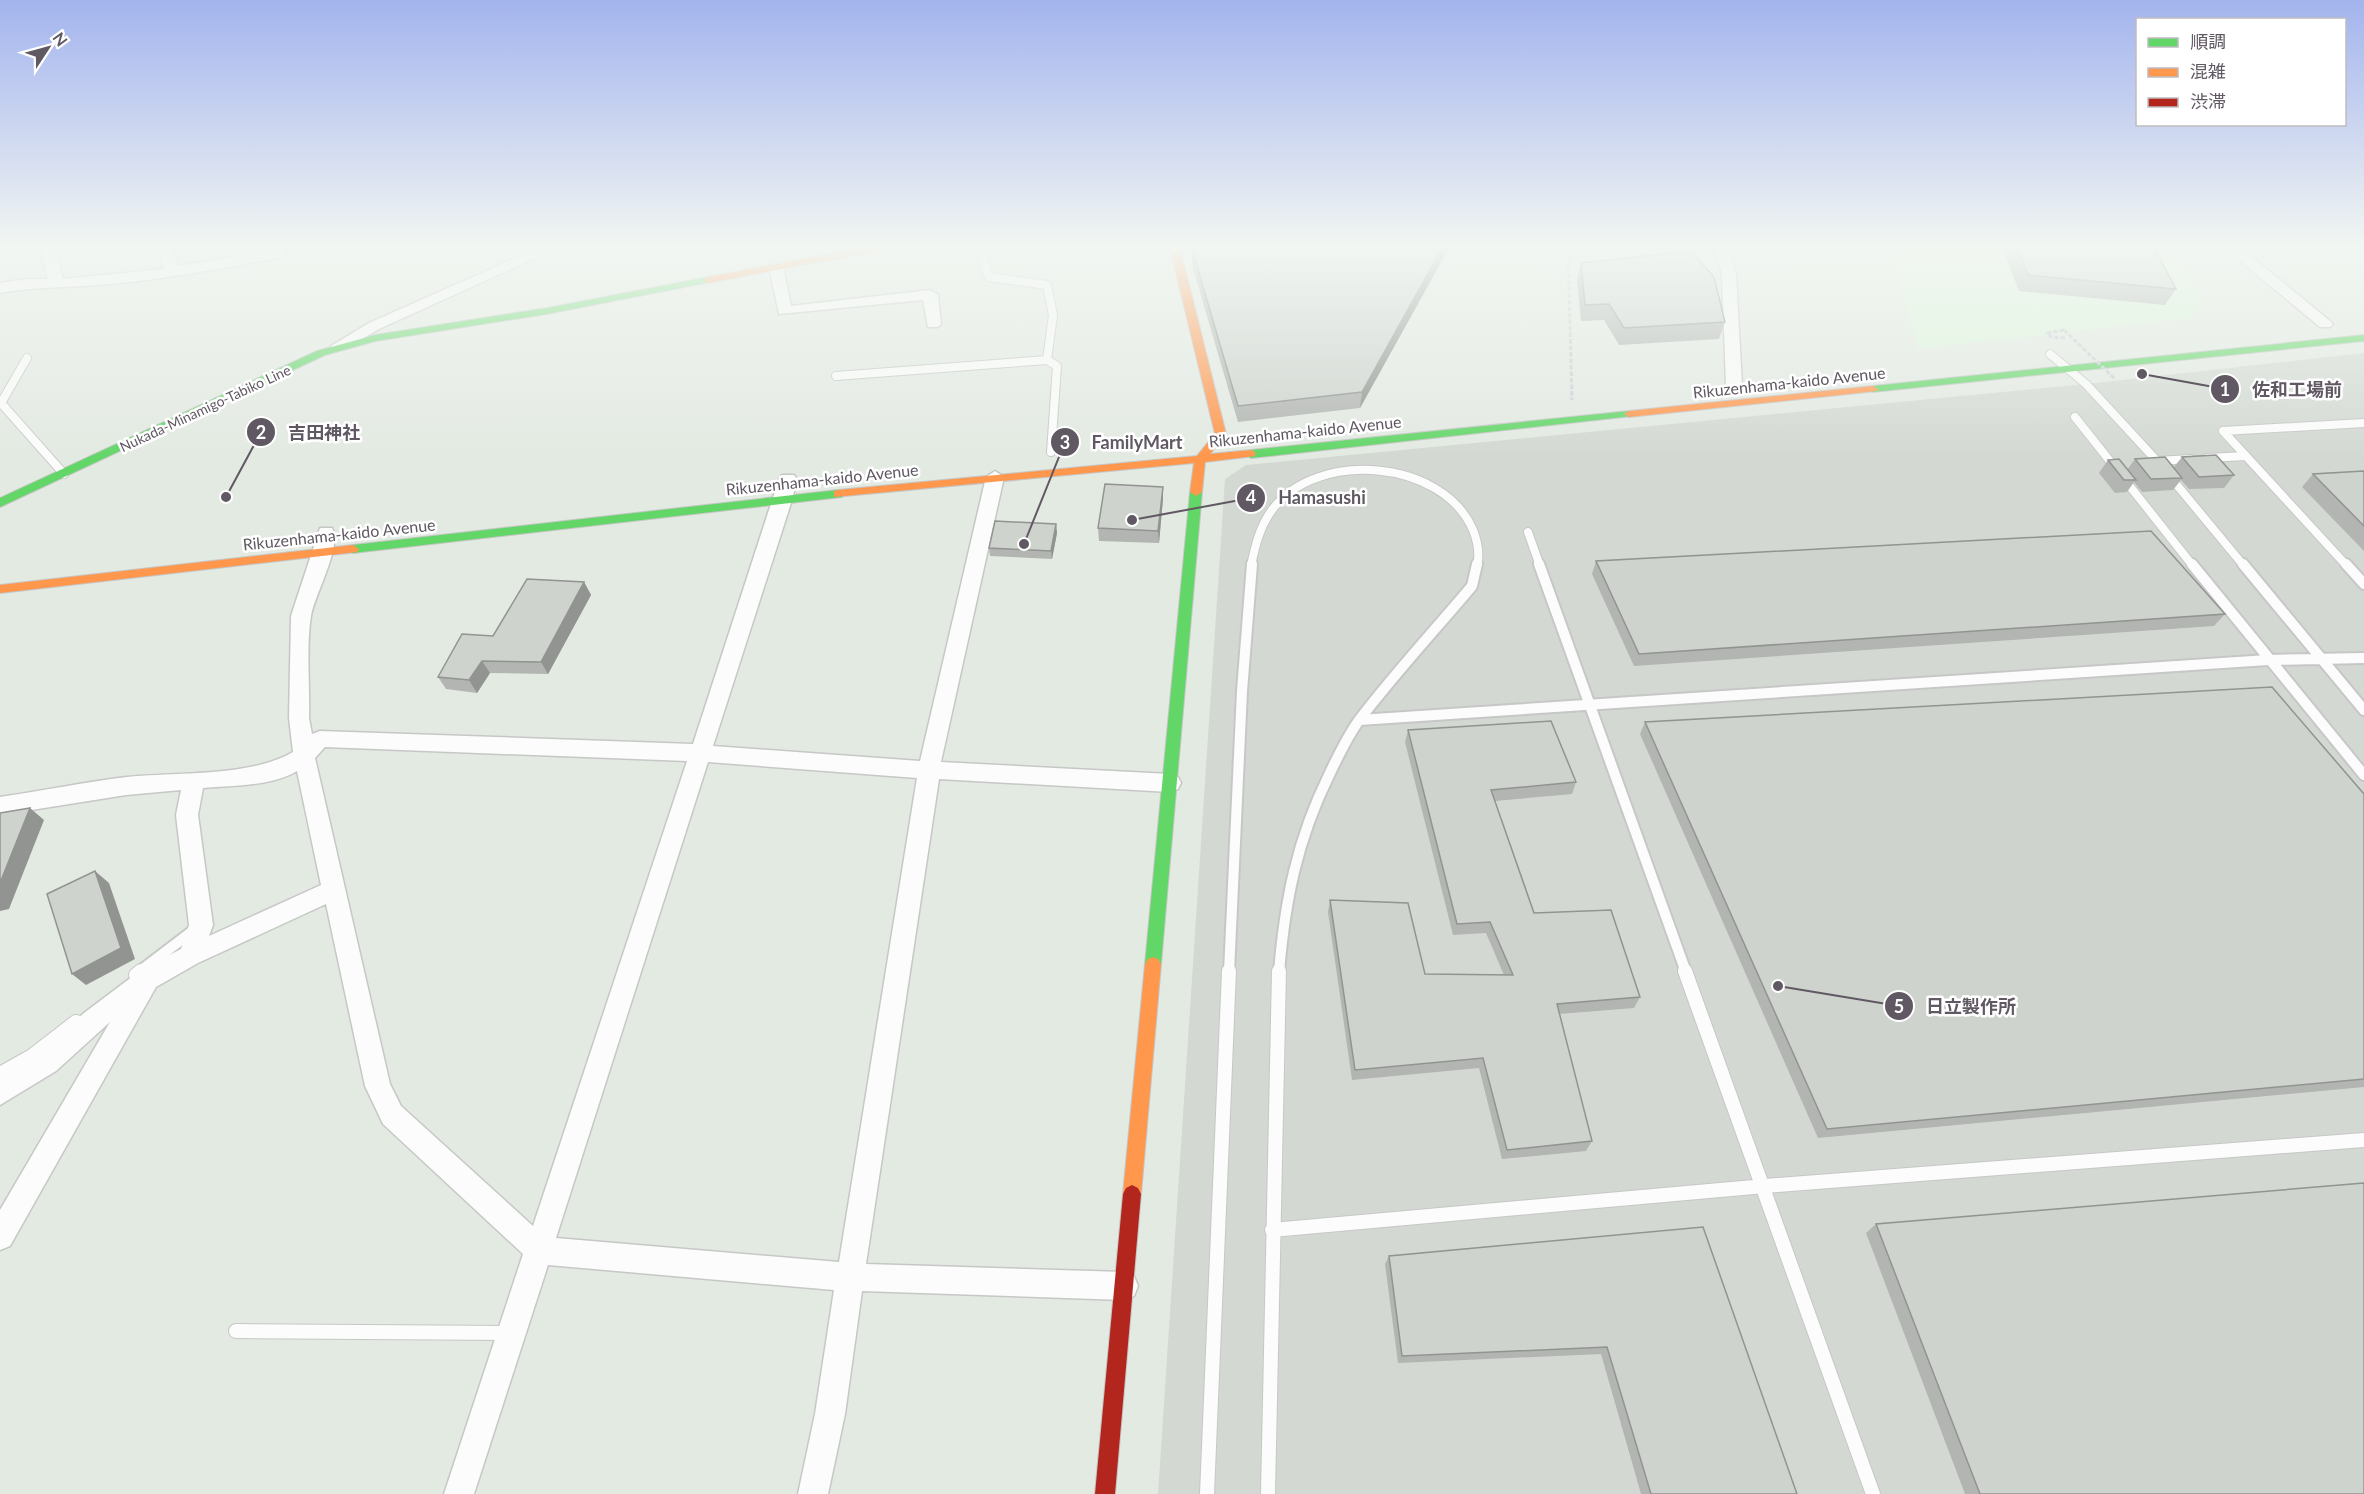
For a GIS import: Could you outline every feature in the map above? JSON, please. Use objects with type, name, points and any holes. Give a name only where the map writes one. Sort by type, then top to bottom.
[{"type":"main road","name":"Nukada-Minamigo-Tabiko Line","points":[[0,503],[339,346],[375,338],[504,318]]},
{"type":"main road","points":[[1105,1494],[1200,459],[1227,433],[1195,318]]},
{"type":"main road","points":[[2302,326],[2330,323]]},
{"type":"main road","name":"Rikuzenhama-kaido Avenue","points":[[0,589],[326,537],[787,484],[995,477],[1200,459],[2364,338]]},
{"type":"main road","points":[[2044,355],[2073,352]]},
{"type":"main road","name":"Rikuzenhama-kaido Avenue","points":[[1200,436],[1227,433]]},
{"type":"street","points":[[339,346],[391,318]]},
{"type":"street","points":[[932,318],[933,324]]},
{"type":"street","points":[[1731,318],[1734,386]]},
{"type":"street","points":[[2323,318],[2330,323]]},
{"type":"street","points":[[813,1494],[830,1414],[887,1027],[929,770],[995,477]]},
{"type":"street","points":[[459,1494],[787,484]]},
{"type":"street","points":[[326,537],[302,616],[299,718],[304,756],[378,1086],[392,1114],[438,1160],[539,1250],[850,1277],[1124,1286]]},
{"type":"street","points":[[0,806],[126,786],[255,775],[282,769],[304,756],[320,739],[701,753],[929,770],[1170,783]]},
{"type":"street","points":[[190,956],[201,925],[187,814],[194,781]]},
{"type":"street","points":[[0,1094],[47,1063],[93,1021],[149,978],[190,956],[335,889]]},
{"type":"street","points":[[0,1236],[149,978]]},
{"type":"lane","points":[[1047,360],[1053,318]]},
{"type":"lane","points":[[2044,355],[2086,384],[2157,461],[2364,710]]},
{"type":"lane","points":[[27,358],[1,403],[64,474]]},
{"type":"lane","points":[[836,376],[1047,360],[1057,366],[1051,452]]},
{"type":"lane","points":[[2075,417],[2268,660],[2364,775]]},
{"type":"lane","points":[[2364,423],[2223,431],[2364,584]]},
{"type":"lane","points":[[2157,461],[2246,456]]},
{"type":"lane","points":[[1207,1494],[1227,990],[1246,633],[1254,550],[1270,511],[1282,497],[1297,487],[1332,473],[1371,471],[1420,481],[1447,497],[1468,516],[1477,533],[1480,551],[1479,568],[1472,586],[1359,720],[1313,808],[1295,861],[1284,916],[1278,995],[1268,1494]]},
{"type":"lane","points":[[1528,532],[1873,1494]]},
{"type":"lane","points":[[1359,720],[2268,660],[2364,658]]},
{"type":"lane","points":[[0,1074],[32,1056],[201,925]]},
{"type":"lane","points":[[1272,1230],[1764,1186],[2364,1140]]},
{"type":"lane","points":[[236,1331],[512,1333]]},
{"type":"path","points":[[1570,318],[1572,402]]},
{"type":"path","points":[[2067,338],[2051,337],[2047,333],[2064,330],[2115,379]]},
{"type":"shaded area","points":[[1909,318],[2192,318],[2192,318],[1918,349]]},
{"type":"shaded area","points":[[2364,353],[2364,1494],[1158,1494],[1225,479],[1246,465],[2086,384]]},
{"type":"building","points":[[1212,318],[1403,318],[1362,392],[1238,406]]},
{"type":"building","points":[[1618,318],[1724,318],[1725,322],[1624,328]]},
{"type":"building","points":[[2216,455],[2234,475],[2199,477],[2182,457]]},
{"type":"building","points":[[2165,457],[2182,478],[2151,479],[2135,459]]},
{"type":"building","points":[[2119,459],[2136,480],[2124,480],[2108,460]]},
{"type":"building","points":[[2364,471],[2364,526],[2313,474]]},
{"type":"building","points":[[1105,484],[1163,487],[1158,531],[1098,528]]},
{"type":"building","points":[[995,521],[1056,524],[1051,551],[989,548]]},
{"type":"building","points":[[2151,531],[2225,614],[1639,654],[1596,561]]},
{"type":"building","points":[[527,579],[584,582],[541,662],[482,661],[469,680],[438,677],[462,634],[493,636]]},
{"type":"building","points":[[2272,687],[2364,794],[2364,1079],[1827,1129],[1645,722]]},
{"type":"building","points":[[1551,721],[1576,782],[1491,790],[1534,913],[1611,910],[1640,997],[1557,1004],[1592,1141],[1507,1150],[1483,1058],[1355,1070],[1330,900],[1408,903],[1425,974],[1513,975],[1490,922],[1457,924],[1408,730]]},
{"type":"building","points":[[30,808],[0,883],[0,813]]},
{"type":"building","points":[[95,871],[121,948],[72,974],[47,894]]},
{"type":"building","points":[[2364,1183],[2364,1494],[1980,1494],[1876,1224]]},
{"type":"building","points":[[1703,1227],[1797,1494],[1651,1494],[1607,1347],[1402,1356],[1389,1256]]},
{"type":"traffic: fast","points":[[0,503],[321,353],[375,338],[504,318]]},
{"type":"traffic: fast","points":[[1873,389],[2364,338]]},
{"type":"traffic: fast","points":[[1251,454],[1629,414]]},
{"type":"traffic: fast","points":[[1153,964],[1196,492]]},
{"type":"traffic: fast","points":[[353,549],[838,494]]},
{"type":"traffic: slow","points":[[1192,318],[1221,434],[1200,459],[1196,492]]},
{"type":"traffic: slow","points":[[1629,414],[1873,389]]},
{"type":"traffic: slow","points":[[838,494],[1251,454]]},
{"type":"traffic: slow","points":[[0,589],[353,549]]},
{"type":"traffic: slow","points":[[1132,1194],[1153,964]]},
{"type":"traffic: jam","points":[[1105,1494],[1132,1194]]},
{"type":"place","name":"佐和工場前","points":[[2142,374]]},
{"type":"place","name":"吉田神社","points":[[226,497]]},
{"type":"place","name":"Hamasushi","points":[[1132,520]]},
{"type":"place","name":"FamilyMart","points":[[1024,544]]},
{"type":"place","name":"日立製作所","points":[[1778,986]]}]
